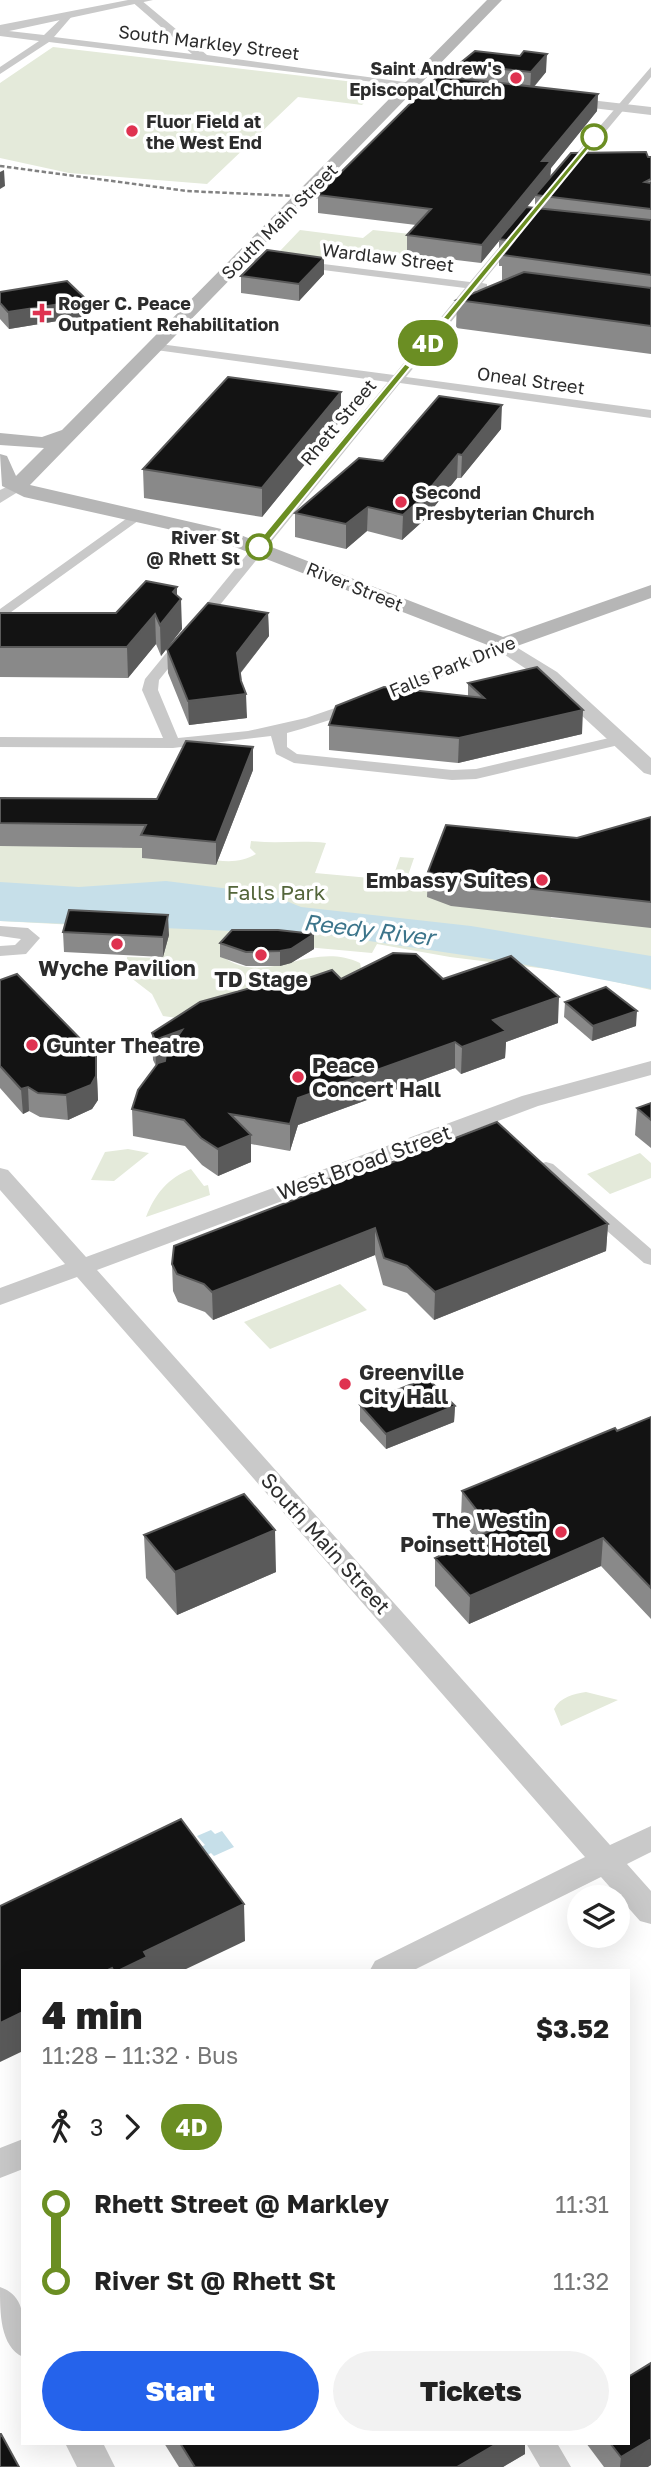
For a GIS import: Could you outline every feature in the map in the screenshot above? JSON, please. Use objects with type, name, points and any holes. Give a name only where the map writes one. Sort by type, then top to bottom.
[{"type":"main road","name":"South Main Street","points":[[18,487],[495,0]]},
{"type":"main road","points":[[0,439],[43,443],[72,433]]},
{"type":"main road","points":[[0,460],[4,474],[18,487]]},
{"type":"main road","name":"River Street","points":[[18,487],[31,493],[137,514],[223,535],[503,645]]},
{"type":"main road","name":"Falls Park Drive","points":[[503,645],[576,616],[651,591]]},
{"type":"street","points":[[0,31],[140,1],[206,60]]},
{"type":"street","points":[[0,71],[45,40],[68,15]]},
{"type":"street","name":"South Markley Street","points":[[0,31],[45,40],[414,84]]},
{"type":"street","points":[[555,186],[651,70]]},
{"type":"street","points":[[414,84],[435,86]]},
{"type":"street","points":[[545,99],[651,111]]},
{"type":"street","name":"Rhett Street","points":[[173,743],[150,690],[152,679],[523,226]]},
{"type":"street","name":"Wardlaw Street","points":[[245,256],[501,289]]},
{"type":"street","name":"Oneal Street","points":[[156,346],[651,414]]},
{"type":"street","name":"South Main Street","points":[[0,498],[18,487]]},
{"type":"street","points":[[0,616],[137,514]]},
{"type":"street","name":"Falls Park Drive","points":[[0,742],[173,743],[280,729],[350,708],[503,645]]},
{"type":"street","name":"River Street","points":[[503,645],[550,676],[651,769]]},
{"type":"street","points":[[280,729],[276,741],[279,748],[294,758],[464,776],[622,740]]},
{"type":"street","points":[[0,931],[22,932],[32,938],[20,950],[0,951]]},
{"type":"street","name":"West Broad Street","points":[[0,1297],[495,1124],[573,1087],[651,1068]]},
{"type":"street","points":[[531,1155],[651,1259]]},
{"type":"street","name":"South Main Street","points":[[0,1175],[651,1912]]},
{"type":"street","points":[[388,1969],[651,1839]]},
{"type":"street","points":[[0,2164],[21,2154]]},
{"type":"street","points":[[0,2302],[21,2338]]},
{"type":"street","points":[[84,2445],[97,2467]]},
{"type":"street","points":[[541,2445],[556,2467]]},
{"type":"green space","name":"Fluor Field at the West End","points":[[53,47],[380,85],[362,105],[298,97],[207,184],[69,173],[0,158],[0,83]]},
{"type":"green space","points":[[300,230],[363,238],[373,230],[420,235],[392,267],[279,252]]},
{"type":"green space","name":"Falls Park","points":[[136,827],[195,854],[227,861],[242,860],[256,854],[250,848],[251,841],[326,843],[315,873],[392,880],[400,857],[414,858],[404,887],[552,914],[551,918],[651,926],[651,990],[572,972],[450,957],[377,944],[372,953],[295,946],[222,956],[238,965],[255,968],[323,956],[341,957],[360,963],[362,972],[337,985],[191,1020],[163,1016],[152,994],[126,974],[127,957],[161,958],[169,930],[0,921],[0,845],[122,848]]},
{"type":"green space","points":[[128,1149],[149,1153],[114,1181],[91,1180],[105,1152]]},
{"type":"green space","points":[[640,1153],[651,1163],[651,1178],[610,1194],[587,1174]]},
{"type":"green space","points":[[191,1169],[204,1186],[208,1185],[210,1195],[146,1217],[163,1188]]},
{"type":"green space","points":[[340,1284],[367,1310],[270,1349],[244,1322]]},
{"type":"green space","points":[[586,1692],[618,1700],[561,1726],[554,1709],[568,1697]]},
{"type":"water","name":"Reedy River","points":[[166,881],[269,894],[301,907],[471,926],[651,956],[651,989],[516,963],[329,935],[0,921],[0,882],[79,887]]},
{"type":"water","points":[[211,1830],[215,1834],[222,1831],[234,1847],[214,1856],[211,1853],[201,1858],[195,1850],[205,1845],[197,1836]]},
{"type":"building","points":[[475,51],[520,56],[524,51],[547,54],[531,72],[459,64]]},
{"type":"building","points":[[438,76],[598,94],[542,161],[551,161],[482,245],[407,235],[431,209],[318,195]]},
{"type":"building","points":[[646,152],[648,157],[651,157],[651,179],[645,182],[651,183],[651,209],[535,195],[571,153]]},
{"type":"building","points":[[526,207],[651,220],[651,275],[503,255],[514,241],[499,239]]},
{"type":"building","points":[[267,250],[324,258],[299,284],[241,276]]},
{"type":"building","points":[[524,272],[651,288],[651,326],[457,300]]},
{"type":"building","points":[[67,281],[87,300],[8,312],[0,303],[0,292]]},
{"type":"building","points":[[228,377],[341,392],[262,488],[143,469]]},
{"type":"building","points":[[439,396],[502,405],[462,455],[458,454],[423,497],[403,515],[368,507],[346,524],[295,513],[359,458],[383,461]]},
{"type":"building","points":[[146,581],[177,587],[173,592],[181,599],[160,625],[155,614],[127,647],[0,647],[0,613],[116,613]]},
{"type":"building","points":[[208,603],[268,613],[237,653],[246,694],[188,701],[167,649]]},
{"type":"building","points":[[537,667],[583,710],[459,738],[329,725],[336,706],[384,687],[484,698],[468,683]]},
{"type":"building","points":[[186,741],[253,747],[216,842],[141,835],[146,825],[0,823],[0,798],[157,799]]},
{"type":"building","points":[[651,817],[651,902],[452,880],[428,872],[446,825],[577,838]]},
{"type":"building","points":[[69,910],[168,915],[163,937],[63,932]]},
{"type":"building","points":[[232,930],[278,930],[314,934],[291,949],[246,952],[220,943]]},
{"type":"building","name":"Peace Concert Hall","points":[[393,953],[416,954],[443,979],[511,956],[559,997],[493,1020],[506,1031],[462,1047],[455,1042],[298,1098],[290,1124],[230,1114],[251,1135],[218,1149],[201,1138],[184,1120],[132,1109],[138,1090],[158,1063],[165,1061],[166,1053],[182,1030],[155,1040],[152,1033],[200,1002],[283,979],[288,985],[332,970],[341,979]]},
{"type":"building","name":"Gunter Theatre","points":[[17,974],[96,1055],[96,1076],[91,1085],[66,1095],[38,1093],[28,1087],[21,1089],[0,1066],[0,980]]},
{"type":"building","points":[[606,987],[637,1011],[593,1026],[565,1002]]},
{"type":"building","points":[[651,1103],[651,1120],[637,1108]]},
{"type":"building","points":[[497,1122],[608,1224],[435,1292],[407,1266],[384,1258],[375,1228],[212,1292],[204,1284],[177,1274],[172,1264],[174,1246],[327,1187],[321,1182],[379,1160],[385,1165]]},
{"type":"building","points":[[427,1378],[455,1406],[386,1434],[360,1405]]},
{"type":"building","name":"The Westin Poinsett Hotel","points":[[651,1417],[651,1588],[603,1538],[470,1596],[435,1558],[492,1530],[462,1491],[615,1428],[617,1431]]},
{"type":"building","points":[[244,1494],[275,1530],[175,1572],[144,1535]]},
{"type":"building","points":[[181,1819],[244,1904],[144,1952],[147,1957],[122,1969],[21,1969],[21,2013],[0,2023],[0,1906]]},
{"type":"building","points":[[651,2363],[651,2439],[621,2457],[612,2445],[630,2445],[630,2376]]},
{"type":"building","points":[[1,2434],[19,2467],[0,2467]]},
{"type":"building","points":[[181,2445],[495,2445],[457,2467],[195,2467]]},
{"type":"railway","points":[[0,166],[187,191],[336,198]]},
{"type":"bus line","name":"4D","points":[[259,547],[399,379],[594,137]]},
{"type":"place","name":"Saint Andrew's Episcopal Church","points":[[516,78]]},
{"type":"place","name":"Fluor Field at the West End","points":[[132,131]]},
{"type":"place","name":"Roger C. Peace Outpatient Rehabilitation","points":[[42,313]]},
{"type":"place","name":"Second Presbyterian Church","points":[[401,502]]},
{"type":"place","name":"River St @ Rhett St","points":[[259,547]]},
{"type":"place","name":"Embassy Suites","points":[[542,880]]},
{"type":"place","name":"Wyche Pavilion","points":[[117,944]]},
{"type":"place","name":"TD Stage","points":[[261,955]]},
{"type":"place","name":"Gunter Theatre","points":[[32,1045]]},
{"type":"place","name":"Peace Concert Hall","points":[[298,1077]]},
{"type":"place","name":"Greenville City Hall","points":[[345,1384]]},
{"type":"place","name":"The Westin Poinsett Hotel","points":[[561,1532]]}]
